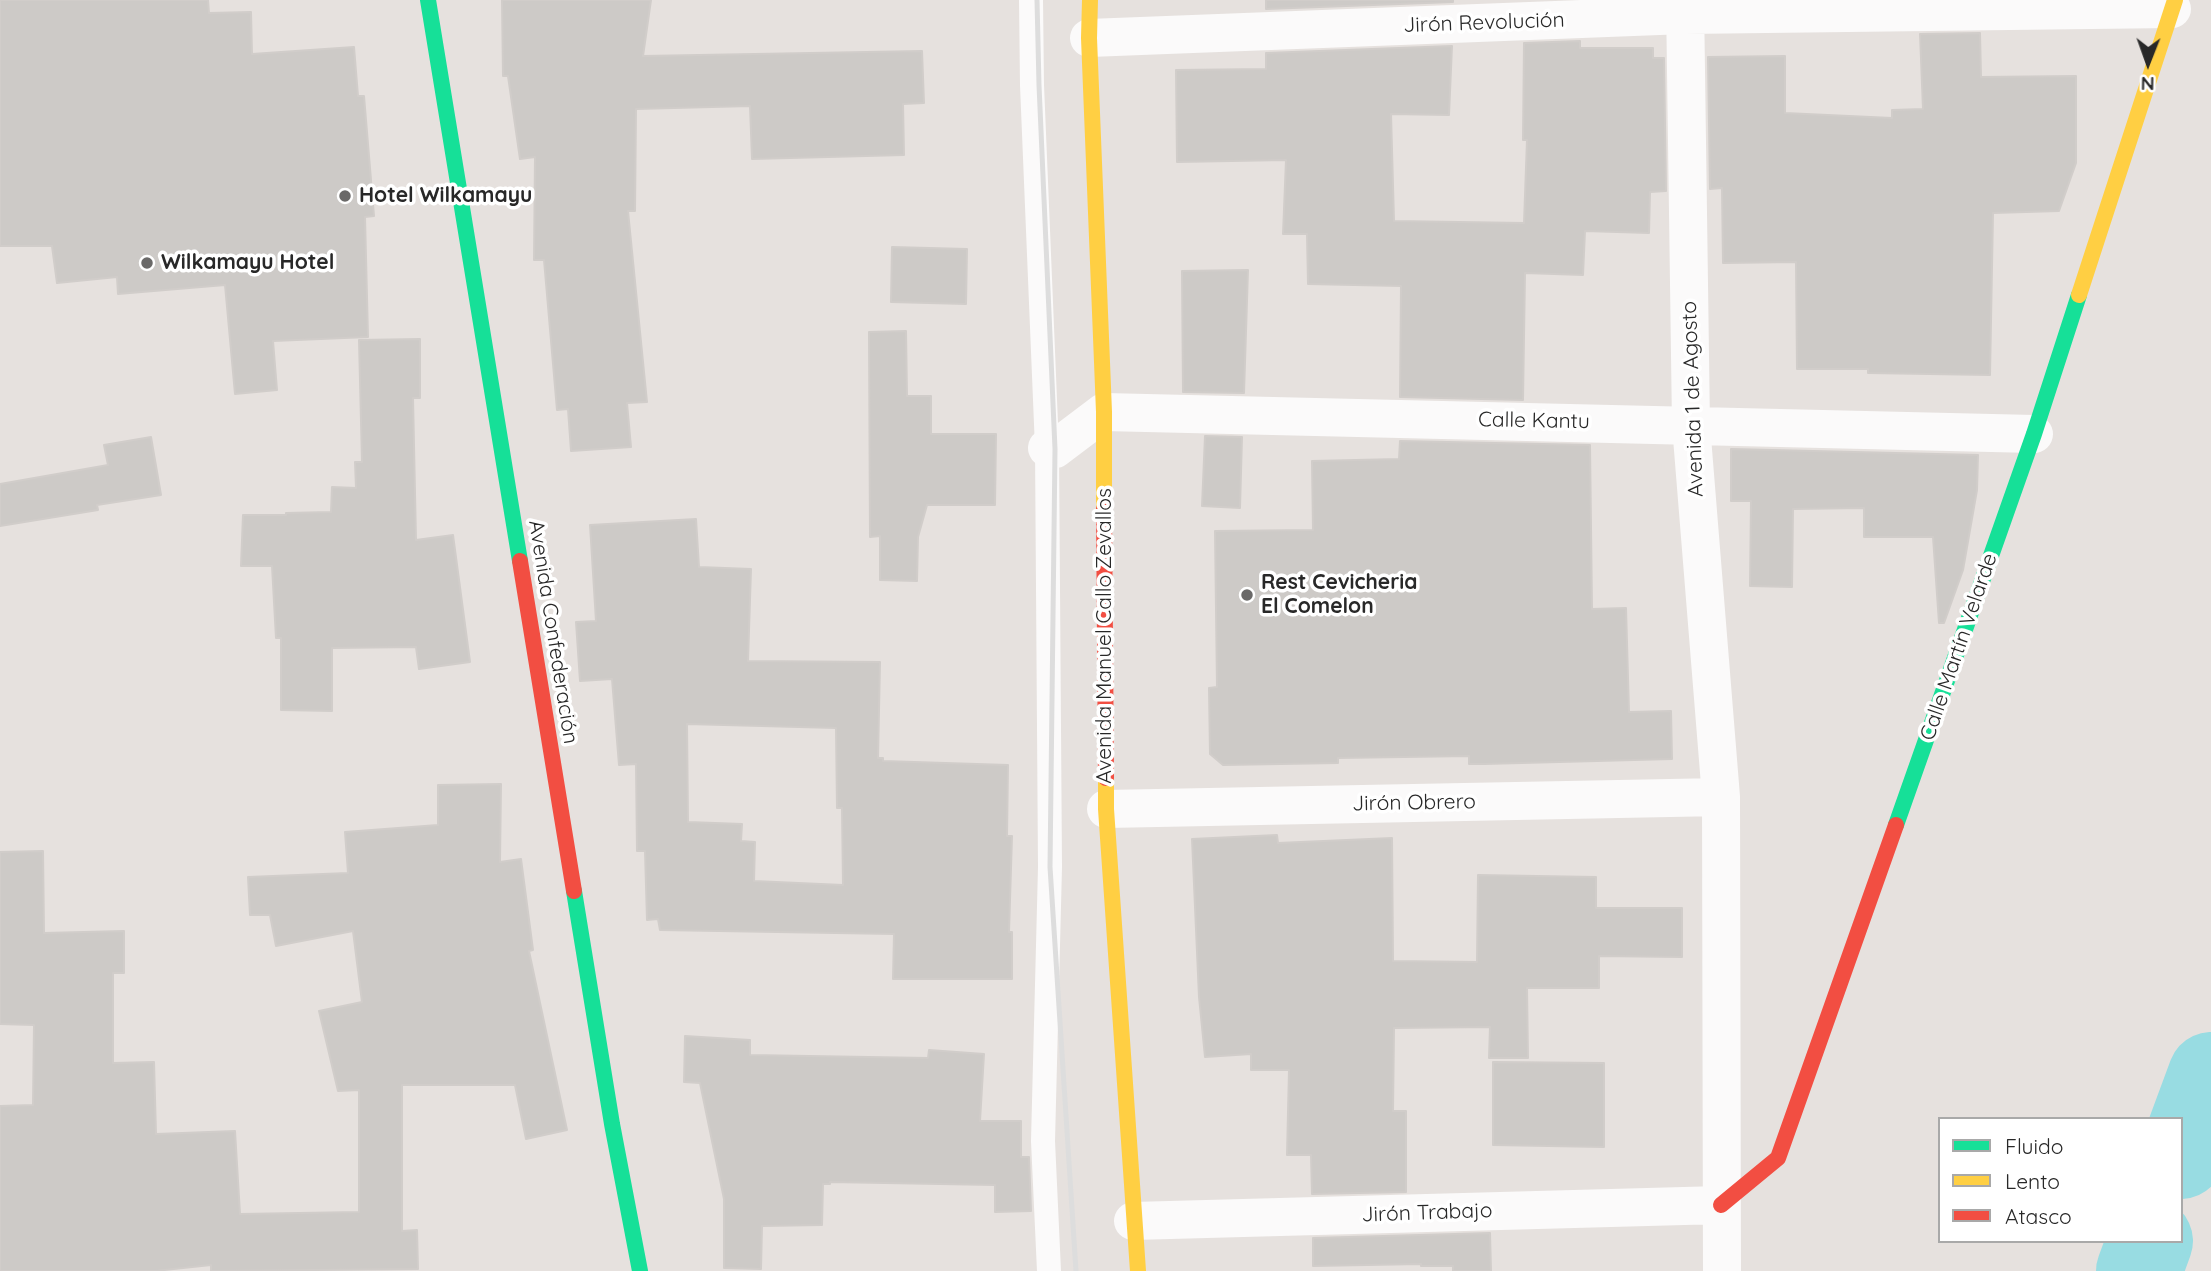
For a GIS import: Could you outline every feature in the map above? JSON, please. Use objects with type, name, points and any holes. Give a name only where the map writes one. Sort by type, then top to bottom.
[{"type":"street","name":"Avenida Confederación","points":[[428,0],[612,1124],[640,1271]]},
{"type":"street","name":"Avenida Manuel Callo Zevallos","points":[[1090,0],[1104,412],[1106,809],[1138,1271]]},
{"type":"street","name":"Jirón Revolución","points":[[1090,38],[1685,7],[2174,5]]},
{"type":"street","name":"Calle Martín Velarde","points":[[1721,1205],[1778,1158],[2034,434],[2174,5]]},
{"type":"street","name":"Avenida 1 de Agosto","points":[[1685,7],[1691,425],[1721,797],[1721,1205]]},
{"type":"street","points":[[1047,447],[1055,449],[1104,412]]},
{"type":"street","name":"Calle Kantu","points":[[1104,412],[2034,434]]},
{"type":"street","name":"Jirón Obrero","points":[[1106,809],[1721,797]]},
{"type":"street","points":[[1721,1205],[1722,1271]]},
{"type":"street","name":"Jirón Trabajo","points":[[1133,1221],[1721,1205]]},
{"type":"lane","points":[[1031,0],[1047,447],[1050,867],[1043,1141],[1049,1271]]},
{"type":"building","points":[[0,0],[208,0],[209,13],[251,12],[252,54],[354,47],[358,96],[364,96],[374,216],[365,217],[368,337],[273,341],[277,390],[235,394],[225,285],[118,294],[117,277],[57,283],[52,246],[0,246]]},
{"type":"building","points":[[502,0],[651,0],[643,56],[922,51],[924,103],[903,104],[904,155],[752,159],[750,106],[636,109],[635,211],[628,211],[647,402],[627,403],[631,447],[571,451],[568,409],[557,410],[544,260],[534,260],[535,157],[520,159],[508,76],[503,76]]},
{"type":"building","points":[[1266,0],[1453,0],[1453,2],[1266,9]]},
{"type":"building","points":[[1980,33],[1981,77],[2076,76],[2076,163],[2059,211],[1993,213],[1990,375],[1868,373],[1868,369],[1797,369],[1796,262],[1723,263],[1722,188],[1710,189],[1708,57],[1785,56],[1785,113],[1892,118],[1892,110],[1923,109],[1920,34]]},
{"type":"building","points":[[1580,41],[1580,48],[1653,48],[1653,58],[1664,58],[1666,191],[1650,192],[1649,233],[1585,231],[1583,275],[1525,273],[1523,400],[1400,397],[1401,286],[1308,284],[1307,234],[1283,234],[1286,160],[1177,162],[1176,70],[1266,69],[1266,53],[1452,46],[1449,115],[1391,114],[1394,221],[1524,223],[1527,140],[1523,140],[1524,43]]},
{"type":"building","points":[[892,247],[967,249],[966,304],[891,302]]},
{"type":"building","points":[[1248,270],[1244,393],[1183,392],[1182,271]]},
{"type":"building","points":[[906,331],[907,396],[931,396],[931,434],[996,434],[995,505],[927,505],[918,537],[917,581],[880,580],[880,536],[870,537],[869,332]]},
{"type":"building","points":[[420,339],[420,398],[413,398],[416,540],[453,535],[470,662],[419,669],[416,647],[332,648],[332,711],[281,710],[281,638],[276,638],[272,566],[241,566],[243,515],[331,512],[332,487],[356,488],[355,462],[362,462],[359,340]]},
{"type":"building","points":[[1205,436],[1242,437],[1240,508],[1202,506]]},
{"type":"building","points":[[151,437],[161,495],[97,505],[98,510],[0,526],[0,484],[108,465],[104,445]]},
{"type":"building","points":[[1400,441],[1590,445],[1592,609],[1626,608],[1629,712],[1671,711],[1672,759],[1469,764],[1469,756],[1338,758],[1338,763],[1223,765],[1210,754],[1209,688],[1217,687],[1215,531],[1313,530],[1312,461],[1399,459]]},
{"type":"building","points":[[1731,449],[1978,455],[1977,490],[1963,570],[1944,623],[1939,623],[1933,537],[1864,537],[1864,508],[1793,509],[1792,587],[1750,586],[1751,501],[1731,501]]},
{"type":"building","points":[[696,519],[699,567],[751,569],[748,661],[880,662],[878,758],[883,758],[883,761],[1008,765],[1007,836],[1012,836],[1009,932],[1012,932],[1012,979],[893,979],[894,934],[660,930],[658,919],[647,920],[645,851],[637,851],[636,764],[619,765],[612,679],[580,681],[576,622],[596,621],[590,525]],"holes":[[[687,724],[836,728],[837,808],[842,808],[843,885],[754,881],[755,842],[741,841],[742,824],[688,822]]]},
{"type":"building","points":[[501,784],[500,862],[521,859],[533,950],[529,951],[567,1130],[526,1139],[515,1085],[402,1085],[402,1231],[417,1230],[418,1269],[211,1271],[211,1265],[155,1271],[0,1271],[0,1106],[33,1105],[34,1025],[0,1024],[0,852],[43,851],[44,933],[124,931],[124,973],[113,973],[113,1063],[154,1062],[156,1134],[235,1131],[240,1214],[359,1212],[359,1090],[338,1091],[319,1011],[362,1002],[353,931],[276,946],[270,915],[250,915],[248,877],[348,873],[345,832],[438,825],[438,785]]},
{"type":"building","points":[[1277,835],[1278,843],[1392,838],[1393,961],[1477,962],[1478,875],[1596,877],[1596,908],[1682,908],[1682,957],[1599,956],[1599,988],[1527,988],[1528,1058],[1489,1058],[1490,1027],[1394,1028],[1393,1111],[1406,1111],[1406,1192],[1312,1194],[1311,1155],[1287,1155],[1289,1070],[1251,1070],[1251,1054],[1205,1057],[1199,997],[1192,839]]},
{"type":"building","points":[[685,1036],[750,1040],[750,1055],[928,1058],[929,1050],[984,1054],[980,1121],[1021,1121],[1021,1157],[1029,1157],[1031,1211],[995,1212],[995,1185],[830,1182],[823,1184],[822,1225],[762,1226],[761,1269],[724,1268],[724,1199],[700,1083],[684,1082]]},
{"type":"building","points":[[1493,1062],[1604,1063],[1604,1147],[1493,1145]]},
{"type":"building","points":[[1490,1233],[1491,1271],[1453,1271],[1453,1266],[1421,1264],[1313,1266],[1313,1238]]},
{"type":"waterway","points":[[2183,1151],[2211,1075]]},
{"type":"waterway","points":[[2139,1271],[2149,1243]]},
{"type":"railway","points":[[1037,0],[1055,449],[1050,867],[1076,1271]]},
{"type":"traffic: fast","points":[[428,0],[520,561]]},
{"type":"traffic: fast","points":[[1896,825],[2034,434],[2079,295]]},
{"type":"traffic: fast","points":[[574,891],[612,1124],[640,1271]]},
{"type":"traffic: slow","points":[[1090,0],[1089,38],[1104,412],[1104,509]]},
{"type":"traffic: slow","points":[[2079,295],[2175,0]]},
{"type":"traffic: slow","points":[[1106,778],[1138,1271]]},
{"type":"traffic: jam","points":[[1104,509],[1106,778]]},
{"type":"traffic: jam","points":[[520,561],[574,891]]},
{"type":"traffic: jam","points":[[1721,1205],[1778,1158],[1896,825]]},
{"type":"place","name":"Hotel Wilkamayu","points":[[345,196]]},
{"type":"place","name":"Wilkamayu Hotel","points":[[147,263]]},
{"type":"place","name":"Rest Cevicheria El Comelon","points":[[1247,595]]}]
